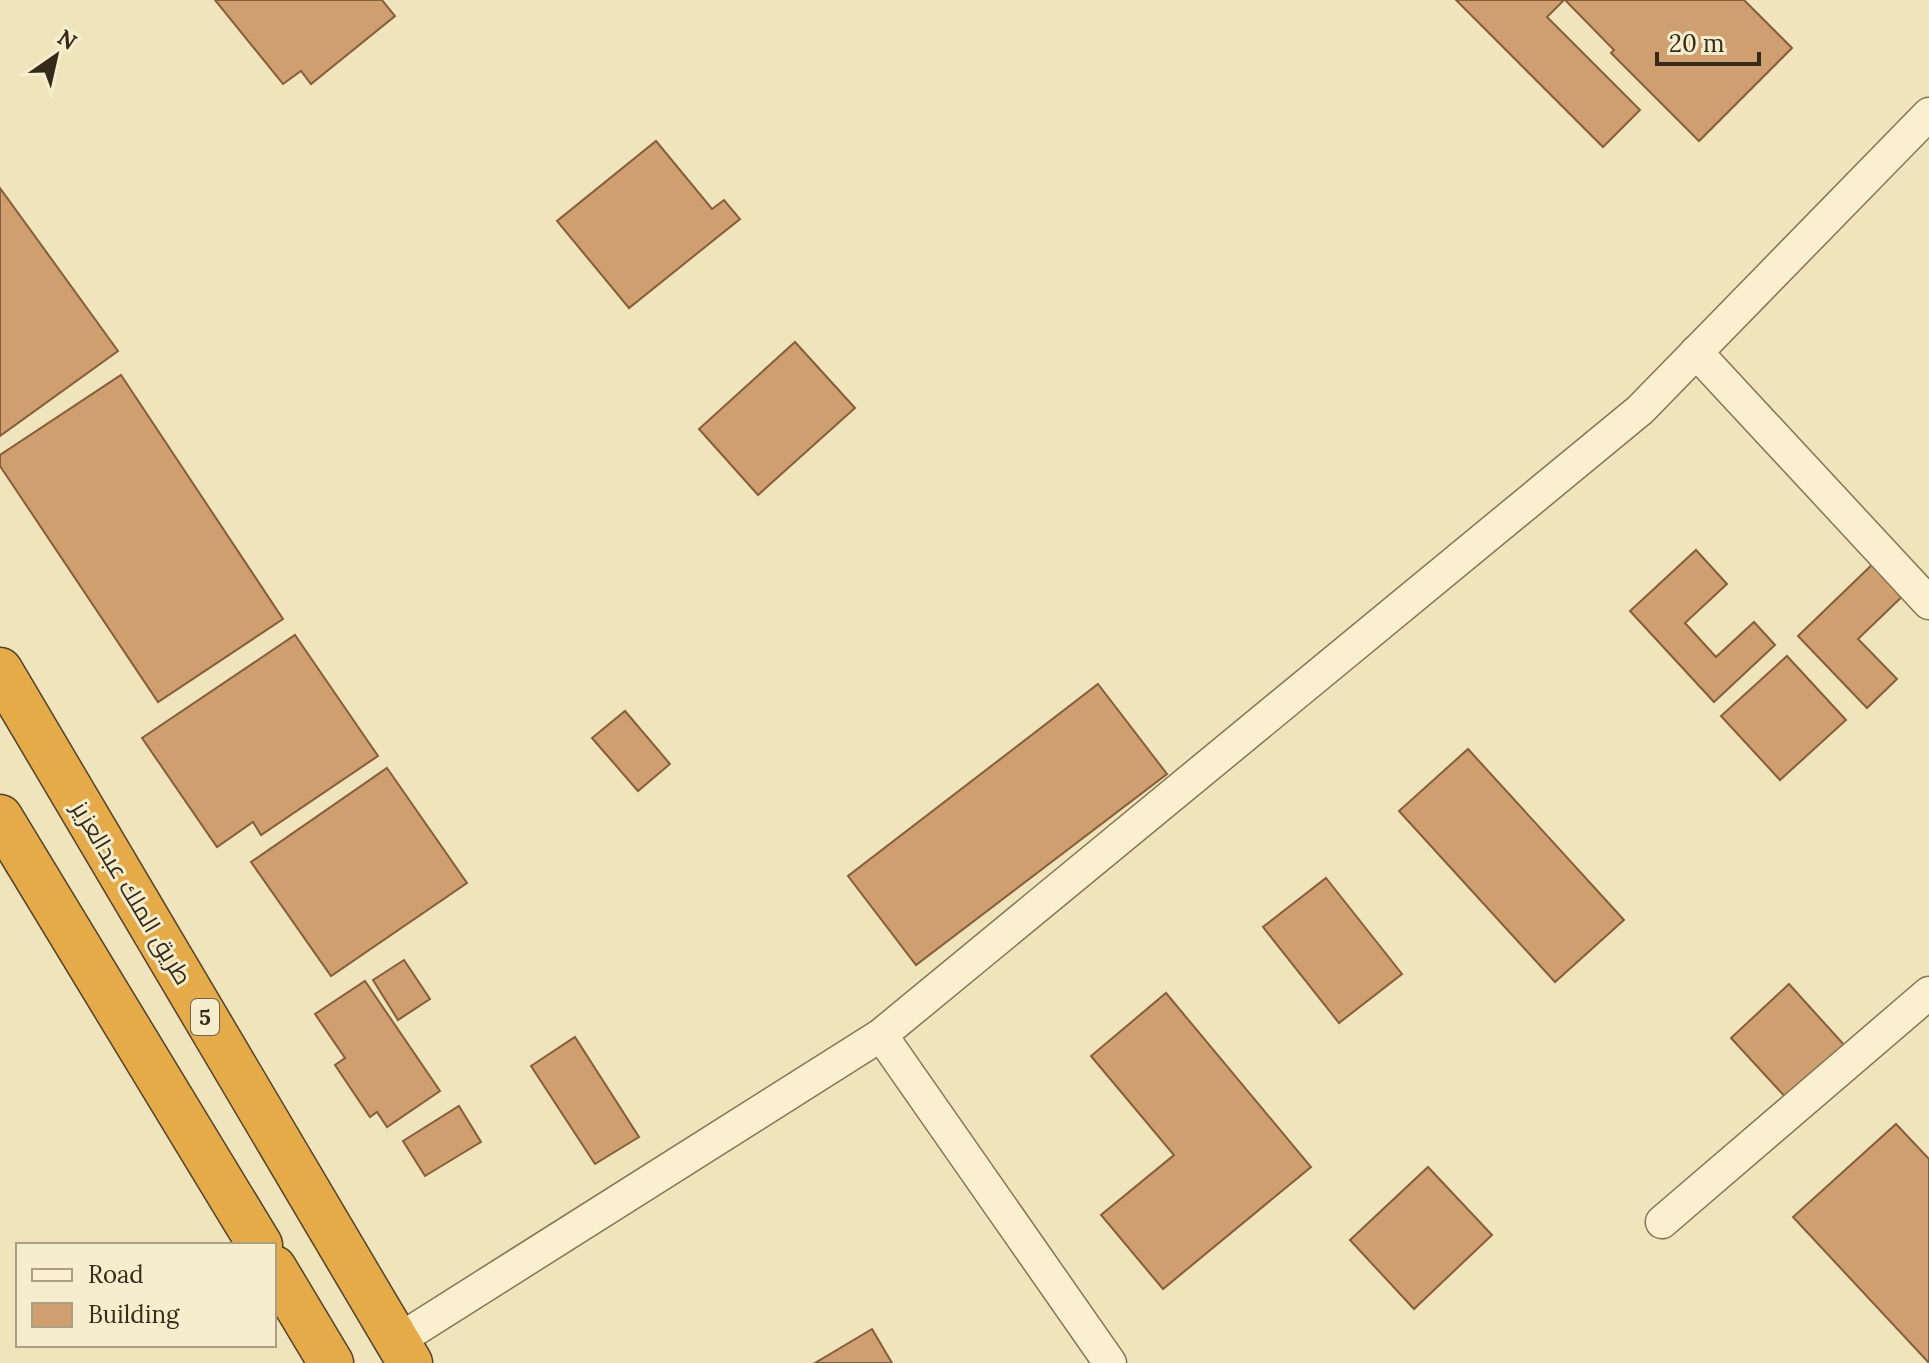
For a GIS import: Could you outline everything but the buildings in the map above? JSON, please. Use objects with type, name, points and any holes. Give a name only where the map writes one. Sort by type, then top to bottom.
[{"type":"highway","name":"طريق الملك عبدالعزيز","points":[[0,670],[404,1352]]},
{"type":"highway","points":[[0,817],[259,1243]]},
{"type":"highway","points":[[276,1271],[331,1363]]},
{"type":"street","points":[[404,1352],[881,1035],[1640,410],[1929,114]]},
{"type":"street","points":[[1696,352],[1929,603]]},
{"type":"street","points":[[1662,1222],[1929,993]]},
{"type":"street","points":[[881,1035],[1110,1363]]}]
